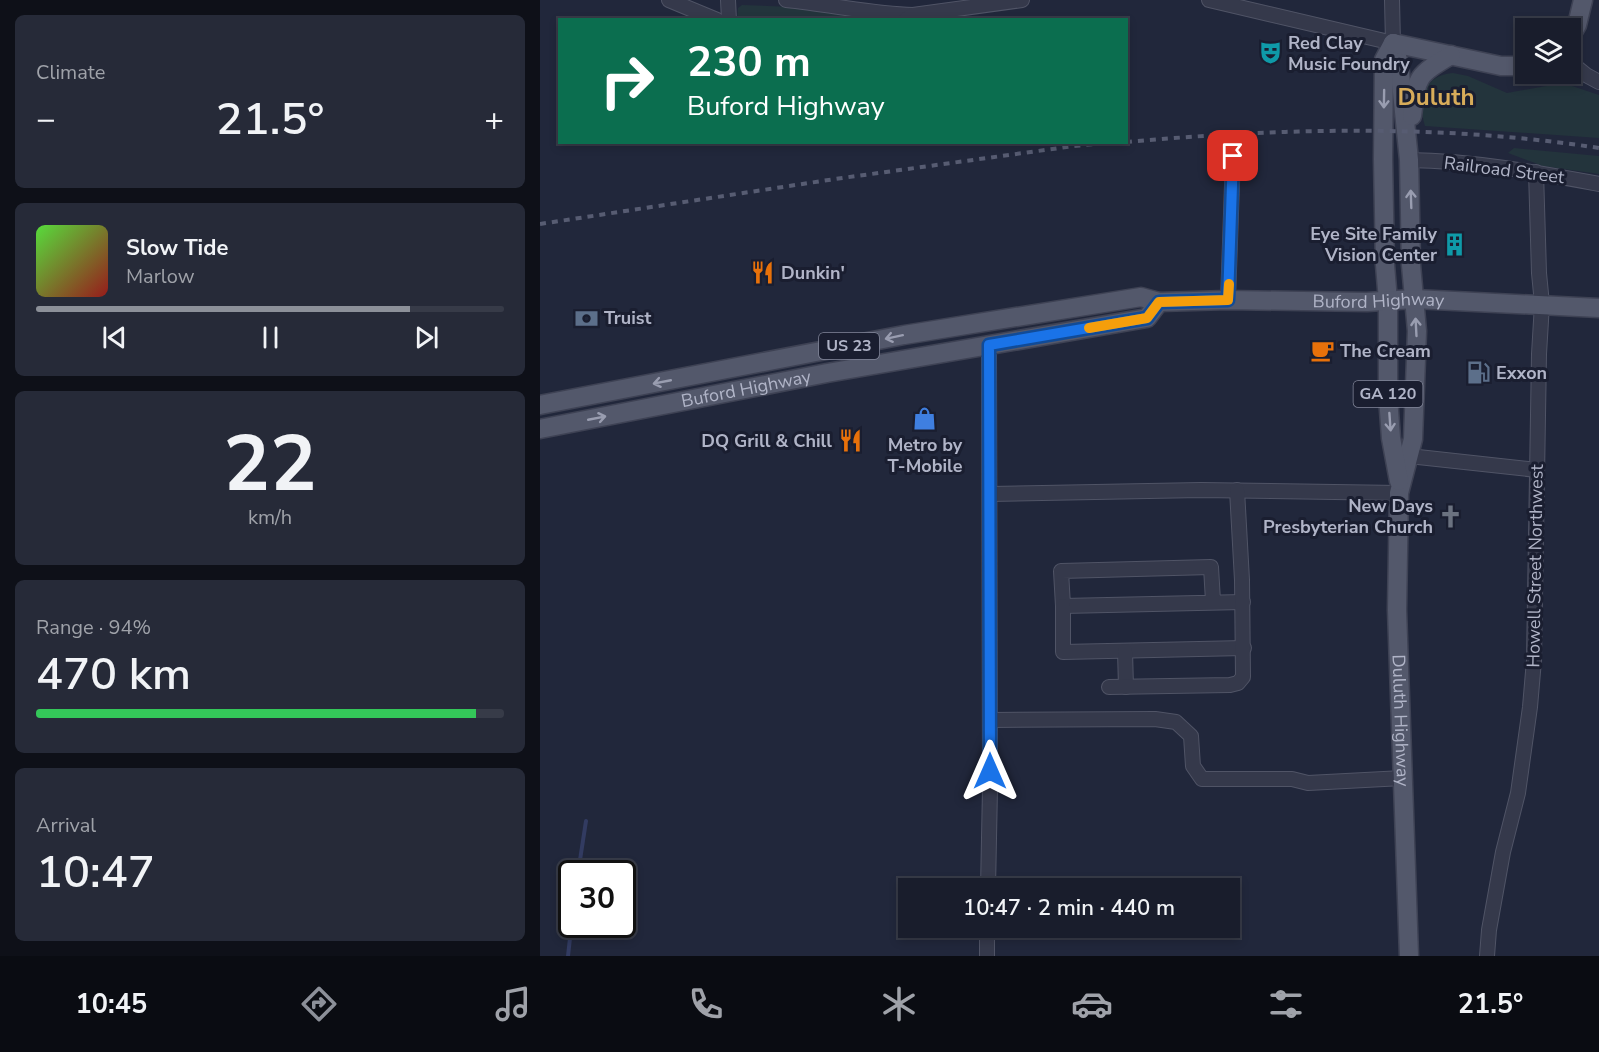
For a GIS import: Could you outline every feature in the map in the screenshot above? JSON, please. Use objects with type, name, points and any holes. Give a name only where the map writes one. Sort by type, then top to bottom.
[{"type":"main road","points":[[1579,18],[1583,0]]},
{"type":"main road","points":[[1407,131],[1399,63],[1393,43],[1501,66],[1515,66]]},
{"type":"main road","name":"Duluth Highway","points":[[1393,43],[1384,60],[1384,224],[1389,301],[1388,397],[1391,438],[1400,489],[1397,610],[1399,714],[1409,956]]},
{"type":"main road","points":[[1407,131],[1411,124],[1416,82],[1430,67],[1451,56]]},
{"type":"main road","name":"Duluth Highway","points":[[1400,489],[1413,439],[1417,331],[1411,265],[1407,131]]},
{"type":"main road","name":"Buford Highway","points":[[540,405],[994,319],[1141,297],[1159,302],[1414,299],[1599,308]]},
{"type":"main road","name":"Buford Highway","points":[[540,429],[894,361],[1147,318],[1159,302]]},
{"type":"main road","points":[[989,345],[1014,326],[1076,319],[1095,305]]},
{"type":"main road","points":[[894,361],[904,352],[917,346],[986,331],[993,326],[994,319]]},
{"type":"main road","points":[[680,402],[687,387],[739,376],[753,364]]},
{"type":"main road","points":[[540,419],[555,412],[560,401]]},
{"type":"street","points":[[669,0],[712,18]]},
{"type":"street","points":[[728,0],[729,18]]},
{"type":"street","points":[[786,0],[909,17],[1022,0]]},
{"type":"street","points":[[1209,0],[1393,43],[1392,0]]},
{"type":"street","points":[[1581,71],[1599,82]]},
{"type":"street","points":[[1228,300],[1233,156]]},
{"type":"street","name":"Railroad Street","points":[[1409,160],[1473,164],[1536,172],[1599,184]]},
{"type":"street","name":"Howell Street Northwest","points":[[1487,956],[1490,922],[1503,852],[1518,793],[1534,660],[1539,354],[1542,304],[1536,172]]},
{"type":"street","points":[[988,878],[989,345]]},
{"type":"street","points":[[1409,456],[1537,470]]},
{"type":"street","points":[[990,494],[1400,489]]},
{"type":"street","points":[[1109,687],[1230,686],[1238,683],[1243,677],[1243,602],[1237,490]]},
{"type":"street","points":[[1213,602],[1211,567],[1061,571],[1063,652],[1244,648]]},
{"type":"street","points":[[1063,606],[1243,602]]},
{"type":"street","points":[[1125,651],[1126,687]]},
{"type":"street","points":[[990,720],[1155,719],[1176,722],[1191,736],[1193,766],[1202,779],[1292,779],[1308,783],[1403,778]]},
{"type":"street","points":[[987,938],[987,956]]},
{"type":"shaded area","points":[[742,5],[818,8],[867,18],[737,18],[738,8]]},
{"type":"shaded area","points":[[1453,73],[1468,76],[1507,93],[1566,84],[1599,95],[1599,138],[1425,126],[1422,99],[1429,84],[1443,75]]},
{"type":"shaded area","points":[[1514,148],[1599,156],[1599,174],[1543,166],[1508,153]]},
{"type":"waterway","points":[[580,860],[586,821]]},
{"type":"waterway","points":[[568,956],[570,938]]},
{"type":"railway","points":[[1128,142],[1304,131],[1363,131],[1481,135],[1599,148]]},
{"type":"railway","points":[[540,224],[835,179],[1094,144]]},
{"type":"slow traffic","points":[[1089,328],[1147,318],[1159,302],[1228,300],[1229,284]]},
{"type":"place","name":"Red Clay Music Foundry","points":[[1270,53]]},
{"type":"place","name":"Eye Site Family Vision Center","points":[[1455,244]]},
{"type":"place","name":"Dunkin'","points":[[763,273]]},
{"type":"place","name":"Truist","points":[[586,318]]},
{"type":"place","name":"The Cream","points":[[1322,351]]},
{"type":"place","name":"Exxon","points":[[1478,373]]},
{"type":"place","name":"Metro by T-Mobile","points":[[925,419]]},
{"type":"place","name":"DQ Grill & Chill","points":[[850,441]]},
{"type":"place","name":"New Days Presbyterian Church","points":[[1451,516]]},
{"type":"district","name":"Duluth","points":[[1436,97]]},
{"type":"route","points":[[990,771],[989,345],[1147,318],[1159,302],[1228,300],[1233,156]]}]
